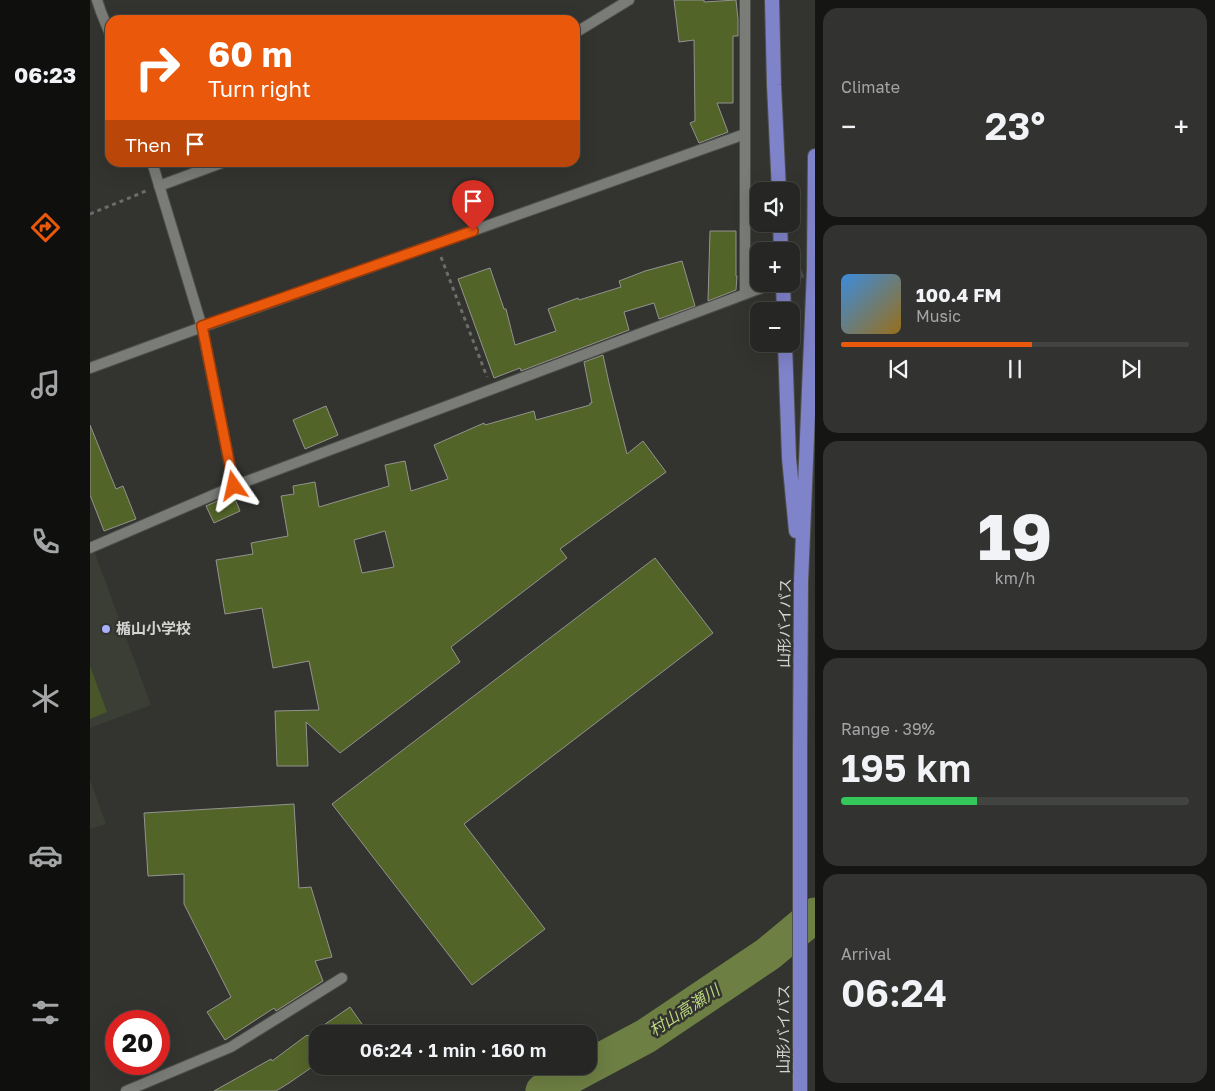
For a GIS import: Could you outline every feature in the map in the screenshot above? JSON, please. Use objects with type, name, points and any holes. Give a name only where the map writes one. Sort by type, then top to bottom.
[{"type":"highway","points":[[772,0],[779,182]]},
{"type":"highway","name":"山形バイパス","points":[[800,1091],[801,582],[814,269],[815,156]]},
{"type":"highway","points":[[785,352],[789,458],[801,582]]},
{"type":"lane","points":[[97,0],[105,21]]},
{"type":"lane","points":[[580,30],[629,0]]},
{"type":"lane","points":[[745,0],[745,294]]},
{"type":"lane","points":[[90,368],[202,326],[745,134]]},
{"type":"lane","points":[[153,167],[202,326],[234,486]]},
{"type":"lane","points":[[159,186],[210,167]]},
{"type":"lane","points":[[90,548],[234,486],[750,292]]},
{"type":"lane","points":[[126,1091],[231,1048],[342,978]]},
{"type":"path","points":[[90,214],[159,186]]},
{"type":"path","points":[[436,244],[491,390]]},
{"type":"shaded area","name":"楯山小学校","points":[[94,551],[151,705],[90,728],[90,552]]},
{"type":"shaded area","points":[[90,780],[106,824],[90,829]]},
{"type":"green space","points":[[90,666],[107,712],[90,719]]},
{"type":"building","points":[[674,0],[704,0],[704,2],[736,0],[738,36],[733,36],[733,103],[717,103],[728,132],[699,143],[690,123],[695,121],[694,40],[679,42]]},
{"type":"building","points":[[710,231],[736,231],[737,276],[736,290],[708,301]]},
{"type":"building","points":[[682,261],[695,306],[659,319],[654,303],[624,312],[629,330],[521,371],[520,368],[494,378],[458,279],[490,268],[504,309],[506,309],[515,345],[556,331],[548,309],[578,298],[579,300],[621,287],[619,281],[645,271]]},
{"type":"building","points":[[603,355],[627,454],[643,441],[666,472],[560,549],[567,558],[451,647],[460,662],[340,753],[306,722],[308,766],[277,766],[275,711],[319,710],[309,661],[273,668],[262,608],[225,614],[216,560],[253,554],[251,543],[288,536],[281,496],[294,494],[293,486],[315,482],[319,507],[389,486],[385,465],[405,461],[411,491],[448,479],[434,445],[484,423],[485,425],[534,411],[536,420],[590,405],[592,403],[584,362]],"holes":[[[385,531],[394,567],[362,573],[354,540]]]},
{"type":"building","points":[[326,406],[338,435],[305,449],[293,420]]},
{"type":"building","points":[[90,425],[116,489],[123,486],[136,519],[104,531],[90,495]]},
{"type":"building","points":[[233,494],[240,511],[214,523],[206,506]]},
{"type":"building","points":[[655,558],[713,633],[464,824],[545,929],[472,985],[332,804]]},
{"type":"building","points":[[294,804],[299,888],[311,887],[332,957],[315,961],[323,981],[276,1011],[274,1008],[225,1040],[207,1012],[231,997],[184,904],[184,874],[148,876],[144,813]]},
{"type":"building","points":[[350,1007],[363,1025],[324,1025]]},
{"type":"building","points":[[308,1036],[309,1069],[276,1091],[214,1091],[271,1059],[272,1061]]},
{"type":"waterway","name":"村山高瀬川","points":[[543,1091],[646,1036],[768,954],[815,915]]},
{"type":"tunnel","points":[[800,272],[815,266]]},
{"type":"place","name":"楯山小学校","points":[[106,629]]},
{"type":"route","points":[[234,486],[202,326],[473,231]]}]
